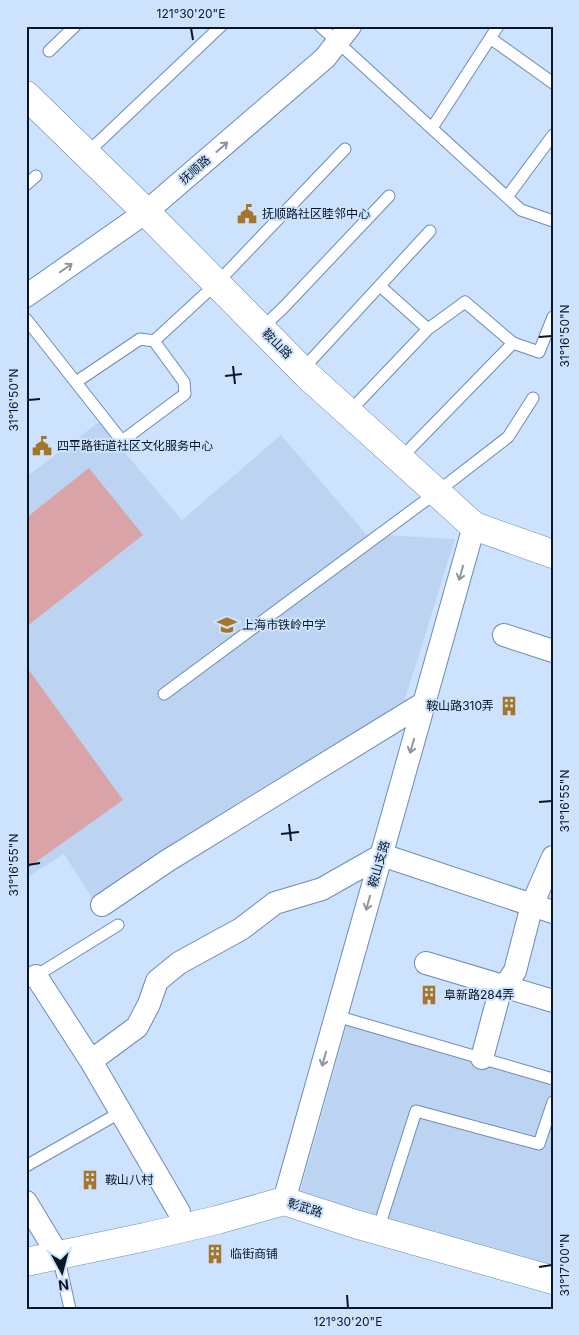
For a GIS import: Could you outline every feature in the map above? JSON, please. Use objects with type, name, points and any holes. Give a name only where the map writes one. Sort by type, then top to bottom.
[{"type":"street","name":"抚顺路","points":[[26,296],[146,212],[325,58],[343,34]]},
{"type":"street","name":"鞍山路","points":[[26,95],[146,212],[302,370],[474,526],[553,554]]},
{"type":"street","name":"鞍山支路","points":[[284,1201],[474,526]]},
{"type":"street","points":[[504,635],[553,651]]},
{"type":"street","points":[[102,905],[167,861],[424,703]]},
{"type":"street","points":[[91,1061],[137,1027],[149,1004],[157,981],[179,963],[241,929],[276,903],[322,889],[382,855],[553,912]]},
{"type":"street","points":[[482,1058],[499,995],[514,971],[532,905],[553,858]]},
{"type":"street","points":[[426,963],[553,1001]]},
{"type":"street","points":[[31,979],[91,1061],[179,1212]]},
{"type":"street","name":"彰武路","points":[[26,1262],[217,1220],[284,1201],[553,1280]]},
{"type":"street","points":[[26,1202],[58,1255]]},
{"type":"lane","points":[[49,51],[75,26]]},
{"type":"lane","points":[[86,154],[221,26]]},
{"type":"lane","points":[[320,26],[343,34],[432,128],[521,210],[553,221]]},
{"type":"lane","points":[[432,128],[498,26]]},
{"type":"lane","points":[[490,38],[553,83]]},
{"type":"lane","points":[[508,197],[553,135]]},
{"type":"lane","points":[[154,341],[216,283],[346,149]]},
{"type":"lane","points":[[26,185],[36,176]]},
{"type":"lane","points":[[262,328],[389,196]]},
{"type":"lane","points":[[302,370],[430,231]]},
{"type":"lane","points":[[380,286],[428,330]]},
{"type":"lane","points":[[349,412],[428,330],[465,302],[513,343],[539,352],[553,317]]},
{"type":"lane","points":[[26,319],[122,441],[185,394],[184,382],[154,341],[140,339],[76,382]]},
{"type":"lane","points":[[400,459],[513,343]]},
{"type":"lane","points":[[164,694],[508,437],[533,398]]},
{"type":"lane","points":[[31,979],[118,925]]},
{"type":"lane","points":[[336,1016],[553,1079]]},
{"type":"lane","points":[[378,1230],[416,1111],[539,1144],[553,1102]]},
{"type":"lane","points":[[26,1166],[121,1112]]},
{"type":"lane","points":[[58,1255],[70,1309]]},
{"type":"shaded area","name":"上海市铁岭中学","points":[[99,422],[182,520],[281,435],[366,534],[455,539],[401,712],[96,904],[64,854],[26,878],[26,477]]},
{"type":"shaded area","points":[[89,468],[143,535],[26,627],[26,518]]},
{"type":"shaded area","points":[[26,666],[123,800],[26,869]]},
{"type":"shaded area","points":[[348,1020],[553,1080],[553,1266],[300,1193]]},
{"type":"place","name":"抚顺路社区睦邻中心","points":[[247,214]]},
{"type":"place","name":"四平路街道社区文化服务中心","points":[[42,446]]},
{"type":"place","name":"上海市铁岭中学","points":[[227,625]]},
{"type":"place","name":"鞍山路310弄","points":[[509,706]]},
{"type":"place","name":"阜新路284弄","points":[[429,995]]},
{"type":"place","name":"鞍山八村","points":[[90,1180]]},
{"type":"place","name":"临街商铺","points":[[215,1254]]}]
